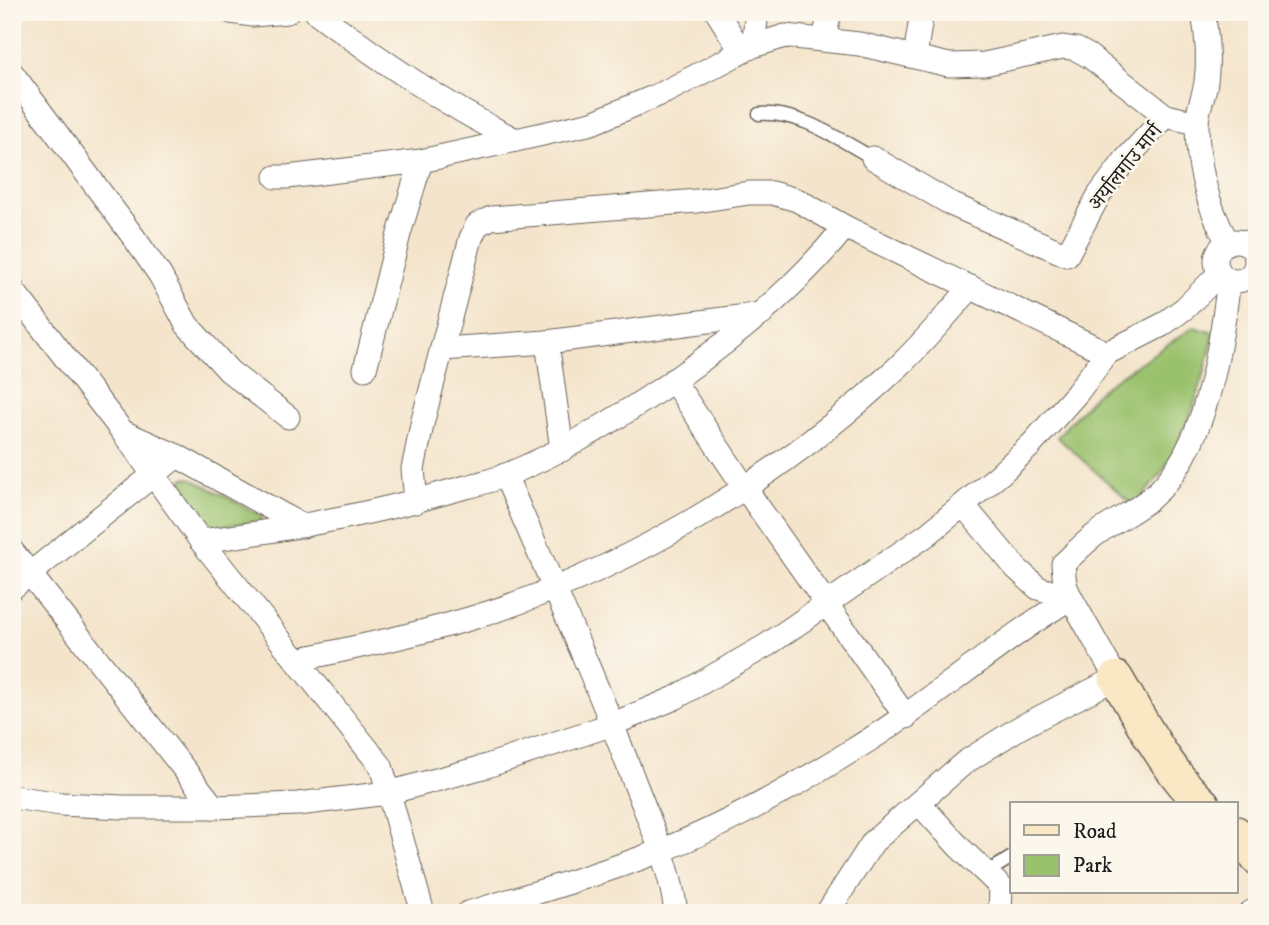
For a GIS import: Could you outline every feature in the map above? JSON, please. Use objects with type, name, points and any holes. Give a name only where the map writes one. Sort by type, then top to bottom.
[{"type":"street","points":[[231,12],[253,15],[287,12]]},
{"type":"street","points":[[316,12],[466,115],[516,140]]},
{"type":"street","points":[[717,12],[747,48]]},
{"type":"street","points":[[747,48],[757,12]]},
{"type":"street","points":[[824,39],[830,12]]},
{"type":"street","points":[[915,56],[922,12]]},
{"type":"street","points":[[1203,12],[1208,52],[1206,83],[1197,122],[1204,184],[1214,218],[1228,243]]},
{"type":"street","points":[[276,177],[421,161],[592,123],[629,109],[747,48],[785,36],[824,39],[949,65],[968,65],[1046,49],[1076,49],[1089,56],[1166,117],[1197,122]]},
{"type":"street","points":[[12,73],[160,275],[187,326],[229,371],[288,417]]},
{"type":"street","name":"अर्यालगांउ मार्ग","points":[[873,158],[953,205],[1066,255],[1098,195],[1126,159],[1166,117]]},
{"type":"street","points":[[365,369],[399,233],[421,161]]},
{"type":"street","points":[[416,502],[413,469],[423,419],[471,238],[477,225],[491,218],[772,193],[797,200],[845,227],[1107,353]]},
{"type":"street","points":[[201,541],[303,526],[416,502],[505,475],[562,450],[673,380],[762,314],[798,280],[845,227]]},
{"type":"street","points":[[1201,802],[1151,737],[1115,678],[1065,585],[1063,564],[1097,534],[1152,497],[1173,476],[1196,430],[1215,369],[1225,277],[1216,262],[1216,256],[1223,246],[1240,241],[1255,252],[1255,265],[1248,276],[1236,281],[1225,277]]},
{"type":"street","points":[[12,797],[98,806],[214,807],[298,804],[388,793],[487,766],[613,724],[675,698],[767,645],[964,506],[1031,445],[1077,393],[1107,353],[1162,325],[1225,277]]},
{"type":"street","points":[[297,660],[487,614],[555,589],[649,544],[745,488],[813,439],[900,365],[971,287]]},
{"type":"street","points":[[12,289],[122,431],[201,541],[381,766],[423,913]]},
{"type":"street","points":[[442,349],[547,342],[762,314]]},
{"type":"street","points":[[547,342],[562,450]]},
{"type":"street","points":[[673,380],[745,488],[906,717]]},
{"type":"street","points":[[122,431],[177,456],[303,526]]},
{"type":"street","points":[[21,581],[177,456]]},
{"type":"street","points":[[505,475],[613,724],[660,850],[674,893],[676,913]]},
{"type":"street","points":[[964,506],[1016,568],[1038,588],[1071,598]]},
{"type":"street","points":[[12,551],[21,581],[214,807]]},
{"type":"street","points":[[468,913],[539,892],[660,850],[738,816],[906,717],[1032,622],[1071,598]]},
{"type":"street","points":[[827,913],[873,842],[964,763],[989,745],[1115,678]]},
{"type":"street","points":[[919,803],[1001,887],[1000,913]]},
{"type":"street","points":[[1238,835],[1257,858]]},
{"type":"street","points":[[1250,913],[1257,909]]},
{"type":"lane","points":[[758,114],[774,113],[811,124],[873,158]]},
{"type":"lane","points":[[986,873],[1010,858]]},
{"type":"green space","points":[[1194,327],[1214,333],[1200,387],[1172,456],[1134,506],[1057,437],[1095,395],[1111,382]]},
{"type":"green space","points":[[184,478],[191,478],[262,516],[262,521],[216,527],[211,525],[180,486]]}]
